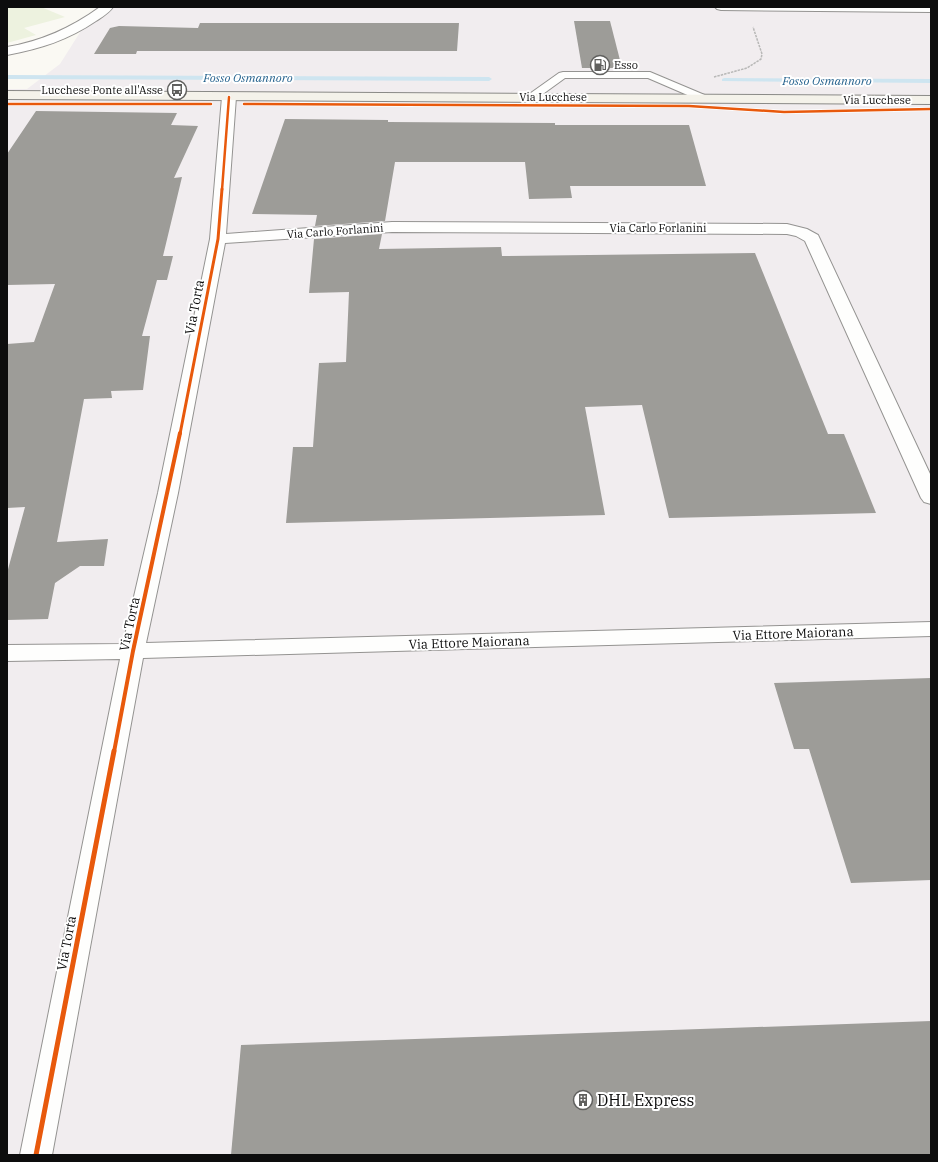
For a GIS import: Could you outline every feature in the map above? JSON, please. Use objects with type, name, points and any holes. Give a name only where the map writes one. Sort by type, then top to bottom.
[{"type":"main road","name":"Via Lucchese","points":[[7,96],[532,97],[931,100]]},
{"type":"street","points":[[7,51],[29,48],[55,40],[81,26],[107,7]]},
{"type":"street","points":[[722,7],[931,8]]},
{"type":"street","name":"Via Torta","points":[[36,1155],[133,651],[168,493],[218,239],[229,97]]},
{"type":"street","name":"Via Carlo Forlanini","points":[[218,239],[392,227],[787,229],[801,232],[812,238],[931,498]]},
{"type":"street","name":"Via Ettore Maiorana","points":[[7,653],[133,651],[931,629]]},
{"type":"lane","points":[[532,97],[563,76],[650,75],[703,98]]},
{"type":"shaded area","points":[[96,7],[931,7],[931,1155],[7,1155],[7,89],[27,89],[60,64]]},
{"type":"green space","points":[[7,7],[41,7],[65,17],[24,28],[36,35],[7,43]]},
{"type":"building","points":[[574,21],[610,21],[622,68],[582,68]]},
{"type":"building","points":[[200,23],[459,23],[457,51],[137,51],[136,54],[94,54],[110,28],[119,26],[198,28]]},
{"type":"building","points":[[36,111],[177,113],[171,125],[198,126],[174,178],[182,177],[163,256],[173,256],[167,280],[157,280],[142,336],[150,336],[143,390],[111,391],[112,398],[84,399],[57,542],[108,539],[104,566],[80,566],[55,583],[48,619],[7,620],[7,573],[25,507],[7,508],[7,344],[34,342],[55,284],[7,285],[7,154]]},
{"type":"building","points":[[285,119],[388,120],[388,122],[555,123],[555,125],[689,125],[706,186],[570,186],[572,198],[529,199],[525,162],[395,162],[385,221],[315,226],[317,215],[252,214]]},
{"type":"building","points":[[382,234],[379,249],[501,247],[502,256],[755,253],[828,434],[844,434],[876,513],[669,518],[642,405],[585,407],[605,515],[286,523],[293,447],[313,447],[319,363],[346,362],[349,292],[309,293],[314,239]]},
{"type":"building","points":[[931,678],[931,880],[851,883],[809,749],[794,749],[774,683]]},
{"type":"building","name":"DHL Express","points":[[931,1021],[931,1155],[231,1155],[241,1045]]},
{"type":"waterway","name":"Fosso Osmannoro","points":[[7,77],[489,79]]},
{"type":"waterway","name":"Fosso Osmannoro","points":[[724,80],[931,81]]},
{"type":"cycle path","points":[[36,1155],[133,651],[168,493],[218,239],[229,97]]},
{"type":"cycle path","points":[[7,104],[211,104]]},
{"type":"cycle path","points":[[244,104],[689,106],[784,112],[931,109]]},
{"type":"place","name":"Esso","points":[[600,65]]},
{"type":"place","name":"Lucchese Ponte all'Asse","points":[[177,90]]},
{"type":"place","name":"DHL Express","points":[[583,1100]]}]
